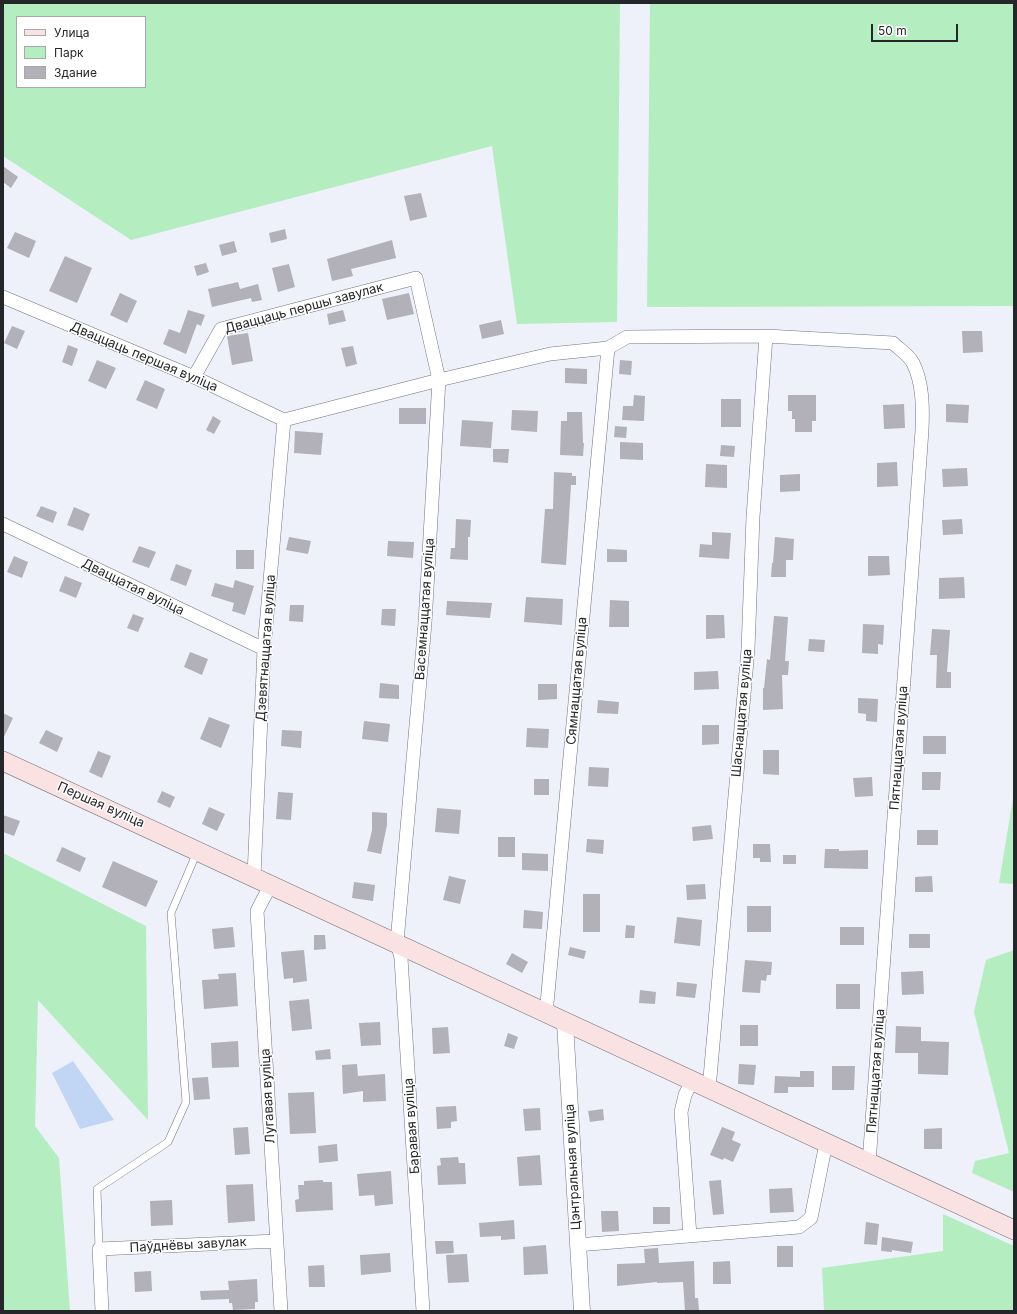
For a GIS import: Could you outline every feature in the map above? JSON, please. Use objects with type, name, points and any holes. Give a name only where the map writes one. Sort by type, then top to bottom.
[{"type":"main road","name":"Першая вуліца","points":[[3,761],[397,942],[565,1023],[1014,1230]]},
{"type":"street","name":"Дваццаць першы завулак","points":[[194,377],[221,329],[416,278]]},
{"type":"street","name":"Васемнаццатая вуліца","points":[[397,942],[425,623],[439,380],[416,278]]},
{"type":"street","name":"Дваццаць першая вуліца","points":[[3,297],[194,377],[284,420]]},
{"type":"street","points":[[284,420],[439,380],[550,354],[608,348],[627,337],[766,336]]},
{"type":"street","name":"Пятнаццатая вуліца","points":[[766,336],[893,343],[912,362],[919,380],[923,407],[869,1163]]},
{"type":"street","name":"Шаснаццатая вуліца","points":[[709,1089],[748,649],[753,517],[766,336]]},
{"type":"street","name":"Сямнаццатая вуліца","points":[[546,1014],[608,348]]},
{"type":"street","name":"Дзевятнаццатая вуліца","points":[[254,876],[264,649],[284,420]]},
{"type":"street","name":"Дваццатая вуліца","points":[[3,524],[264,649]]},
{"type":"street","name":"Лугавая вуліца","points":[[271,884],[257,911],[281,1311]]},
{"type":"street","name":"Баравая вуліца","points":[[397,942],[401,958],[423,1311]]},
{"type":"street","name":"Цэнтральная вуліца","points":[[565,1023],[582,1311]]},
{"type":"street","points":[[690,1236],[681,1112],[685,1095],[692,1081]]},
{"type":"street","points":[[577,1245],[799,1227],[811,1218],[826,1143]]},
{"type":"street","name":"Паўднёвы завулак","points":[[99,1249],[276,1241]]},
{"type":"street","points":[[99,1249],[102,1311]]},
{"type":"lane","points":[[99,1249],[97,1189],[168,1142],[186,1102],[171,913],[198,850]]},
{"type":"green space","points":[[3,3],[620,3],[617,322],[517,324],[492,146],[131,240],[3,156]]},
{"type":"green space","points":[[650,3],[1014,3],[1014,306],[647,307]]},
{"type":"green space","points":[[1014,792],[1014,884],[999,883]]},
{"type":"green space","points":[[3,853],[146,926],[148,1120],[38,1000],[35,1126],[59,1158],[70,1311],[3,1311]]},
{"type":"green space","points":[[1014,950],[1014,1192],[972,1173],[975,1161],[1009,1153],[974,1012],[986,960]]},
{"type":"green space","points":[[943,1214],[1014,1246],[1014,1311],[824,1311],[822,1268],[943,1251]]},
{"type":"water","points":[[73,1061],[114,1120],[80,1129],[52,1073]]},
{"type":"building","points":[[3,166],[18,177],[11,188],[3,182]]},
{"type":"building","points":[[421,193],[427,217],[410,221],[404,196]]},
{"type":"building","points":[[285,229],[287,239],[271,243],[269,233]]},
{"type":"building","points":[[15,232],[36,241],[29,258],[7,248]]},
{"type":"building","points":[[392,240],[396,258],[351,269],[353,276],[332,281],[327,259]]},
{"type":"building","points":[[234,241],[237,252],[222,256],[219,245]]},
{"type":"building","points":[[65,256],[92,268],[77,303],[49,291]]},
{"type":"building","points":[[206,263],[209,272],[197,276],[194,266]]},
{"type":"building","points":[[289,264],[295,287],[278,292],[272,268]]},
{"type":"building","points":[[238,282],[240,289],[258,284],[262,300],[252,302],[251,298],[212,307],[208,289]]},
{"type":"building","points":[[120,293],[137,301],[127,323],[110,315]]},
{"type":"building","points":[[409,293],[414,314],[387,320],[382,299]]},
{"type":"building","points":[[188,310],[205,315],[201,326],[197,324],[186,354],[163,344],[169,329],[180,333]]},
{"type":"building","points":[[343,310],[346,321],[329,325],[327,314]]},
{"type":"building","points":[[501,320],[504,334],[482,339],[479,325]]},
{"type":"building","points":[[12,326],[25,331],[17,349],[4,343]]},
{"type":"building","points":[[962,331],[982,331],[983,352],[963,353]]},
{"type":"building","points":[[248,333],[253,361],[232,365],[227,336]]},
{"type":"building","points":[[68,345],[78,349],[72,366],[62,362]]},
{"type":"building","points":[[353,346],[357,364],[346,367],[341,348]]},
{"type":"building","points":[[97,360],[116,368],[106,389],[88,381]]},
{"type":"building","points":[[620,360],[632,361],[631,375],[619,374]]},
{"type":"building","points":[[565,368],[587,369],[587,384],[565,383]]},
{"type":"building","points":[[145,380],[165,389],[157,409],[136,400]]},
{"type":"building","points":[[634,395],[645,396],[644,421],[622,420],[623,406],[633,406]]},
{"type":"building","points":[[788,395],[816,395],[816,421],[812,421],[812,432],[795,432],[795,419],[792,419],[792,411],[788,411]]},
{"type":"building","points":[[721,399],[741,399],[741,427],[721,427]]},
{"type":"building","points":[[904,404],[905,428],[884,429],[883,405]]},
{"type":"building","points":[[946,404],[969,405],[968,423],[946,422]]},
{"type":"building","points":[[399,408],[426,408],[426,424],[399,424]]},
{"type":"building","points":[[512,410],[538,411],[537,432],[511,430]]},
{"type":"building","points":[[567,412],[582,412],[584,443],[583,456],[560,455],[561,421],[567,421]]},
{"type":"building","points":[[213,416],[221,421],[214,434],[206,430]]},
{"type":"building","points":[[462,420],[493,422],[491,448],[460,446]]},
{"type":"building","points":[[615,426],[627,427],[626,438],[614,437]]},
{"type":"building","points":[[295,431],[323,433],[321,455],[294,453]]},
{"type":"building","points":[[620,442],[643,443],[643,460],[620,459]]},
{"type":"building","points":[[721,445],[735,446],[734,457],[720,456]]},
{"type":"building","points":[[493,449],[509,449],[508,463],[493,462]]},
{"type":"building","points":[[897,462],[898,486],[877,487],[877,463]]},
{"type":"building","points":[[706,464],[727,465],[727,488],[705,487]]},
{"type":"building","points":[[967,468],[968,486],[943,487],[942,469]]},
{"type":"building","points":[[554,472],[572,473],[572,476],[576,476],[576,485],[571,485],[566,565],[541,563],[545,509],[553,509]]},
{"type":"building","points":[[800,474],[800,491],[780,492],[780,475]]},
{"type":"building","points":[[41,506],[57,512],[53,523],[36,516]]},
{"type":"building","points":[[74,507],[90,514],[83,531],[67,525]]},
{"type":"building","points":[[456,519],[471,520],[470,537],[468,537],[468,560],[450,559],[451,548],[455,548]]},
{"type":"building","points":[[962,519],[963,534],[943,535],[942,520]]},
{"type":"building","points":[[712,532],[731,533],[729,559],[699,557],[700,544],[712,545]]},
{"type":"building","points":[[289,537],[311,541],[308,554],[286,550]]},
{"type":"building","points":[[775,537],[794,539],[793,560],[786,560],[786,577],[771,577]]},
{"type":"building","points":[[388,541],[414,542],[413,558],[387,556]]},
{"type":"building","points":[[139,546],[156,552],[149,568],[132,562]]},
{"type":"building","points":[[607,549],[627,550],[627,562],[607,562]]},
{"type":"building","points":[[236,550],[254,550],[254,569],[236,569]]},
{"type":"building","points":[[14,556],[28,562],[22,578],[7,572]]},
{"type":"building","points":[[868,556],[889,556],[890,575],[868,576]]},
{"type":"building","points":[[176,564],[192,570],[186,586],[170,580]]},
{"type":"building","points":[[65,576],[82,583],[76,598],[59,591]]},
{"type":"building","points":[[964,577],[965,598],[939,599],[939,578]]},
{"type":"building","points":[[235,580],[254,586],[245,615],[232,611],[234,603],[211,596],[215,583],[233,588]]},
{"type":"building","points":[[526,597],[563,599],[562,625],[524,622]]},
{"type":"building","points":[[610,600],[629,601],[629,627],[609,627]]},
{"type":"building","points":[[447,601],[492,603],[490,618],[446,615]]},
{"type":"building","points":[[290,605],[304,605],[303,622],[289,621]]},
{"type":"building","points":[[382,609],[396,609],[395,626],[381,625]]},
{"type":"building","points":[[133,614],[144,618],[138,632],[127,628]]},
{"type":"building","points":[[706,615],[724,615],[725,638],[706,639]]},
{"type":"building","points":[[774,616],[788,617],[785,661],[789,661],[788,675],[782,675],[783,709],[763,710],[763,688],[767,659],[770,660]]},
{"type":"building","points":[[863,624],[884,625],[883,645],[878,644],[878,654],[862,653]]},
{"type":"building","points":[[932,629],[950,630],[947,672],[951,672],[951,688],[936,688],[937,655],[930,655]]},
{"type":"building","points":[[809,639],[825,640],[824,652],[808,651]]},
{"type":"building","points":[[190,652],[208,659],[202,675],[184,667]]},
{"type":"building","points":[[718,671],[719,689],[694,690],[694,672]]},
{"type":"building","points":[[380,683],[399,685],[399,699],[379,698]]},
{"type":"building","points":[[538,684],[557,684],[557,699],[538,700]]},
{"type":"building","points":[[858,698],[878,699],[877,722],[866,721],[866,714],[858,713]]},
{"type":"building","points":[[598,700],[619,702],[618,714],[597,713]]},
{"type":"building","points":[[3,713],[13,718],[3,739]]},
{"type":"building","points":[[209,717],[230,725],[221,748],[200,739]]},
{"type":"building","points":[[364,721],[390,724],[388,742],[362,739]]},
{"type":"building","points":[[702,725],[719,725],[719,744],[702,745]]},
{"type":"building","points":[[527,728],[549,729],[548,748],[526,747]]},
{"type":"building","points":[[46,730],[63,738],[57,752],[39,743]]},
{"type":"building","points":[[282,730],[302,731],[301,748],[281,746]]},
{"type":"building","points":[[923,736],[946,736],[946,754],[923,754]]},
{"type":"building","points":[[763,750],[779,750],[779,775],[763,774]]},
{"type":"building","points":[[98,751],[111,756],[102,778],[89,772]]},
{"type":"building","points":[[589,767],[609,768],[608,787],[588,786]]},
{"type":"building","points":[[922,772],[941,772],[940,790],[922,790]]},
{"type":"building","points":[[872,777],[873,796],[855,797],[853,778]]},
{"type":"building","points":[[534,779],[549,779],[549,795],[534,795]]},
{"type":"building","points":[[162,791],[175,797],[170,808],[157,802]]},
{"type":"building","points":[[278,792],[293,793],[291,820],[276,819]]},
{"type":"building","points":[[209,807],[225,814],[217,831],[202,824]]},
{"type":"building","points":[[437,808],[461,810],[459,834],[435,832]]},
{"type":"building","points":[[372,812],[387,813],[387,825],[381,854],[367,851],[372,830]]},
{"type":"building","points":[[3,815],[20,821],[14,836],[3,832]]},
{"type":"building","points":[[711,825],[713,839],[693,841],[692,827]]},
{"type":"building","points":[[917,830],[938,830],[938,845],[917,845]]},
{"type":"building","points":[[498,837],[515,837],[515,857],[498,857]]},
{"type":"building","points":[[587,839],[604,840],[603,854],[586,852]]},
{"type":"building","points":[[753,844],[770,844],[771,862],[760,862],[760,858],[753,858]]},
{"type":"building","points":[[62,847],[86,858],[80,872],[56,861]]},
{"type":"building","points":[[825,849],[839,849],[839,851],[868,850],[868,869],[824,868]]},
{"type":"building","points":[[522,853],[548,854],[548,871],[522,870]]},
{"type":"building","points":[[783,855],[796,855],[796,864],[783,864]]},
{"type":"building","points":[[113,861],[158,881],[146,907],[102,887]]},
{"type":"building","points":[[449,876],[466,880],[460,904],[443,900]]},
{"type":"building","points":[[932,876],[933,892],[915,892],[915,877]]},
{"type":"building","points":[[354,882],[375,885],[373,901],[352,898]]},
{"type":"building","points":[[705,884],[706,899],[687,900],[686,885]]},
{"type":"building","points":[[583,894],[600,894],[600,932],[583,932]]},
{"type":"building","points":[[747,906],[771,906],[771,932],[747,932]]},
{"type":"building","points":[[524,910],[543,912],[542,929],[523,928]]},
{"type":"building","points":[[677,917],[702,920],[700,946],[674,943]]},
{"type":"building","points":[[626,925],[635,926],[634,938],[625,938]]},
{"type":"building","points":[[233,927],[235,947],[214,949],[212,929]]},
{"type":"building","points":[[840,927],[864,927],[864,945],[840,945]]},
{"type":"building","points":[[909,934],[930,934],[930,948],[909,948]]},
{"type":"building","points":[[314,935],[325,935],[326,949],[314,950]]},
{"type":"building","points":[[570,947],[586,951],[584,959],[568,955]]},
{"type":"building","points":[[304,950],[307,981],[293,983],[293,978],[284,979],[281,952]]},
{"type":"building","points":[[512,953],[528,962],[522,973],[506,964]]},
{"type":"building","points":[[745,960],[772,962],[771,975],[767,975],[766,981],[761,980],[760,993],[742,992]]},
{"type":"building","points":[[923,971],[924,994],[902,995],[901,972]]},
{"type":"building","points":[[236,973],[238,1006],[204,1009],[202,980],[219,979],[218,974]]},
{"type":"building","points":[[677,982],[697,984],[695,998],[676,996]]},
{"type":"building","points":[[836,984],[860,984],[860,1009],[836,1009]]},
{"type":"building","points":[[640,990],[656,992],[655,1004],[639,1003]]},
{"type":"building","points":[[309,999],[312,1029],[292,1031],[289,1001]]},
{"type":"building","points":[[380,1022],[381,1045],[361,1046],[359,1023]]},
{"type":"building","points":[[740,1025],[758,1025],[758,1046],[740,1046]]},
{"type":"building","points":[[896,1026],[921,1027],[921,1041],[949,1042],[948,1075],[918,1074],[918,1053],[895,1053]]},
{"type":"building","points":[[448,1027],[450,1053],[433,1054],[432,1028]]},
{"type":"building","points":[[508,1033],[518,1037],[514,1049],[504,1046]]},
{"type":"building","points":[[238,1041],[239,1067],[212,1068],[211,1043]]},
{"type":"building","points":[[330,1049],[331,1059],[316,1060],[315,1051]]},
{"type":"building","points":[[357,1064],[358,1076],[385,1074],[386,1101],[363,1102],[363,1091],[343,1094],[342,1065]]},
{"type":"building","points":[[739,1064],[756,1065],[754,1085],[738,1084]]},
{"type":"building","points":[[832,1066],[855,1066],[854,1090],[832,1090]]},
{"type":"building","points":[[800,1071],[814,1071],[814,1087],[788,1087],[788,1093],[774,1093],[775,1076],[800,1077]]},
{"type":"building","points":[[208,1077],[210,1099],[194,1100],[192,1078]]},
{"type":"building","points":[[314,1092],[316,1133],[290,1134],[288,1093]]},
{"type":"building","points":[[456,1106],[457,1121],[451,1122],[451,1128],[437,1129],[436,1107]]},
{"type":"building","points":[[540,1108],[541,1130],[525,1131],[523,1109]]},
{"type":"building","points":[[603,1109],[604,1120],[590,1122],[588,1111]]},
{"type":"building","points":[[248,1127],[250,1154],[235,1155],[233,1128]]},
{"type":"building","points":[[722,1127],[735,1132],[732,1140],[741,1144],[733,1162],[724,1158],[723,1160],[710,1155]]},
{"type":"building","points":[[942,1128],[942,1149],[924,1149],[924,1129]]},
{"type":"building","points":[[337,1144],[338,1161],[319,1163],[318,1146]]},
{"type":"building","points":[[540,1155],[542,1185],[519,1186],[517,1157]]},
{"type":"building","points":[[458,1157],[459,1163],[465,1163],[466,1184],[438,1185],[437,1166],[441,1165],[440,1158]]},
{"type":"building","points":[[391,1171],[393,1204],[375,1206],[374,1195],[359,1196],[357,1174]]},
{"type":"building","points":[[323,1180],[323,1182],[332,1182],[333,1210],[296,1212],[295,1200],[299,1199],[298,1185],[304,1185],[304,1181]]},
{"type":"building","points":[[721,1180],[724,1214],[713,1215],[709,1181]]},
{"type":"building","points":[[253,1184],[255,1221],[228,1223],[226,1185]]},
{"type":"building","points":[[792,1188],[794,1212],[770,1213],[769,1189]]},
{"type":"building","points":[[172,1200],[173,1225],[151,1226],[150,1201]]},
{"type":"building","points":[[653,1207],[670,1207],[670,1224],[653,1224]]},
{"type":"building","points":[[601,1211],[618,1211],[619,1231],[602,1232]]},
{"type":"building","points":[[514,1220],[515,1239],[501,1240],[501,1236],[480,1237],[479,1223]]},
{"type":"building","points":[[866,1222],[879,1224],[877,1245],[864,1244]]},
{"type":"building","points":[[882,1237],[913,1242],[911,1253],[892,1250],[892,1252],[881,1251]]},
{"type":"building","points":[[435,1241],[453,1241],[454,1253],[436,1254]]},
{"type":"building","points":[[546,1245],[548,1274],[524,1275],[523,1247]]},
{"type":"building","points":[[777,1246],[793,1246],[793,1267],[777,1267]]},
{"type":"building","points":[[658,1248],[659,1263],[694,1261],[695,1298],[698,1298],[699,1311],[685,1311],[683,1282],[657,1282],[617,1286],[617,1264],[645,1263],[644,1249]]},
{"type":"building","points":[[390,1253],[391,1272],[361,1275],[360,1255]]},
{"type":"building","points":[[467,1254],[469,1282],[448,1283],[446,1255]]},
{"type":"building","points":[[730,1261],[731,1284],[713,1284],[713,1262]]},
{"type":"building","points":[[324,1265],[325,1287],[309,1287],[308,1266]]},
{"type":"building","points":[[151,1271],[152,1291],[135,1292],[134,1272]]},
{"type":"building","points":[[257,1279],[258,1302],[255,1302],[255,1309],[233,1310],[232,1303],[229,1303],[229,1299],[201,1300],[200,1291],[229,1290],[228,1281]]}]
